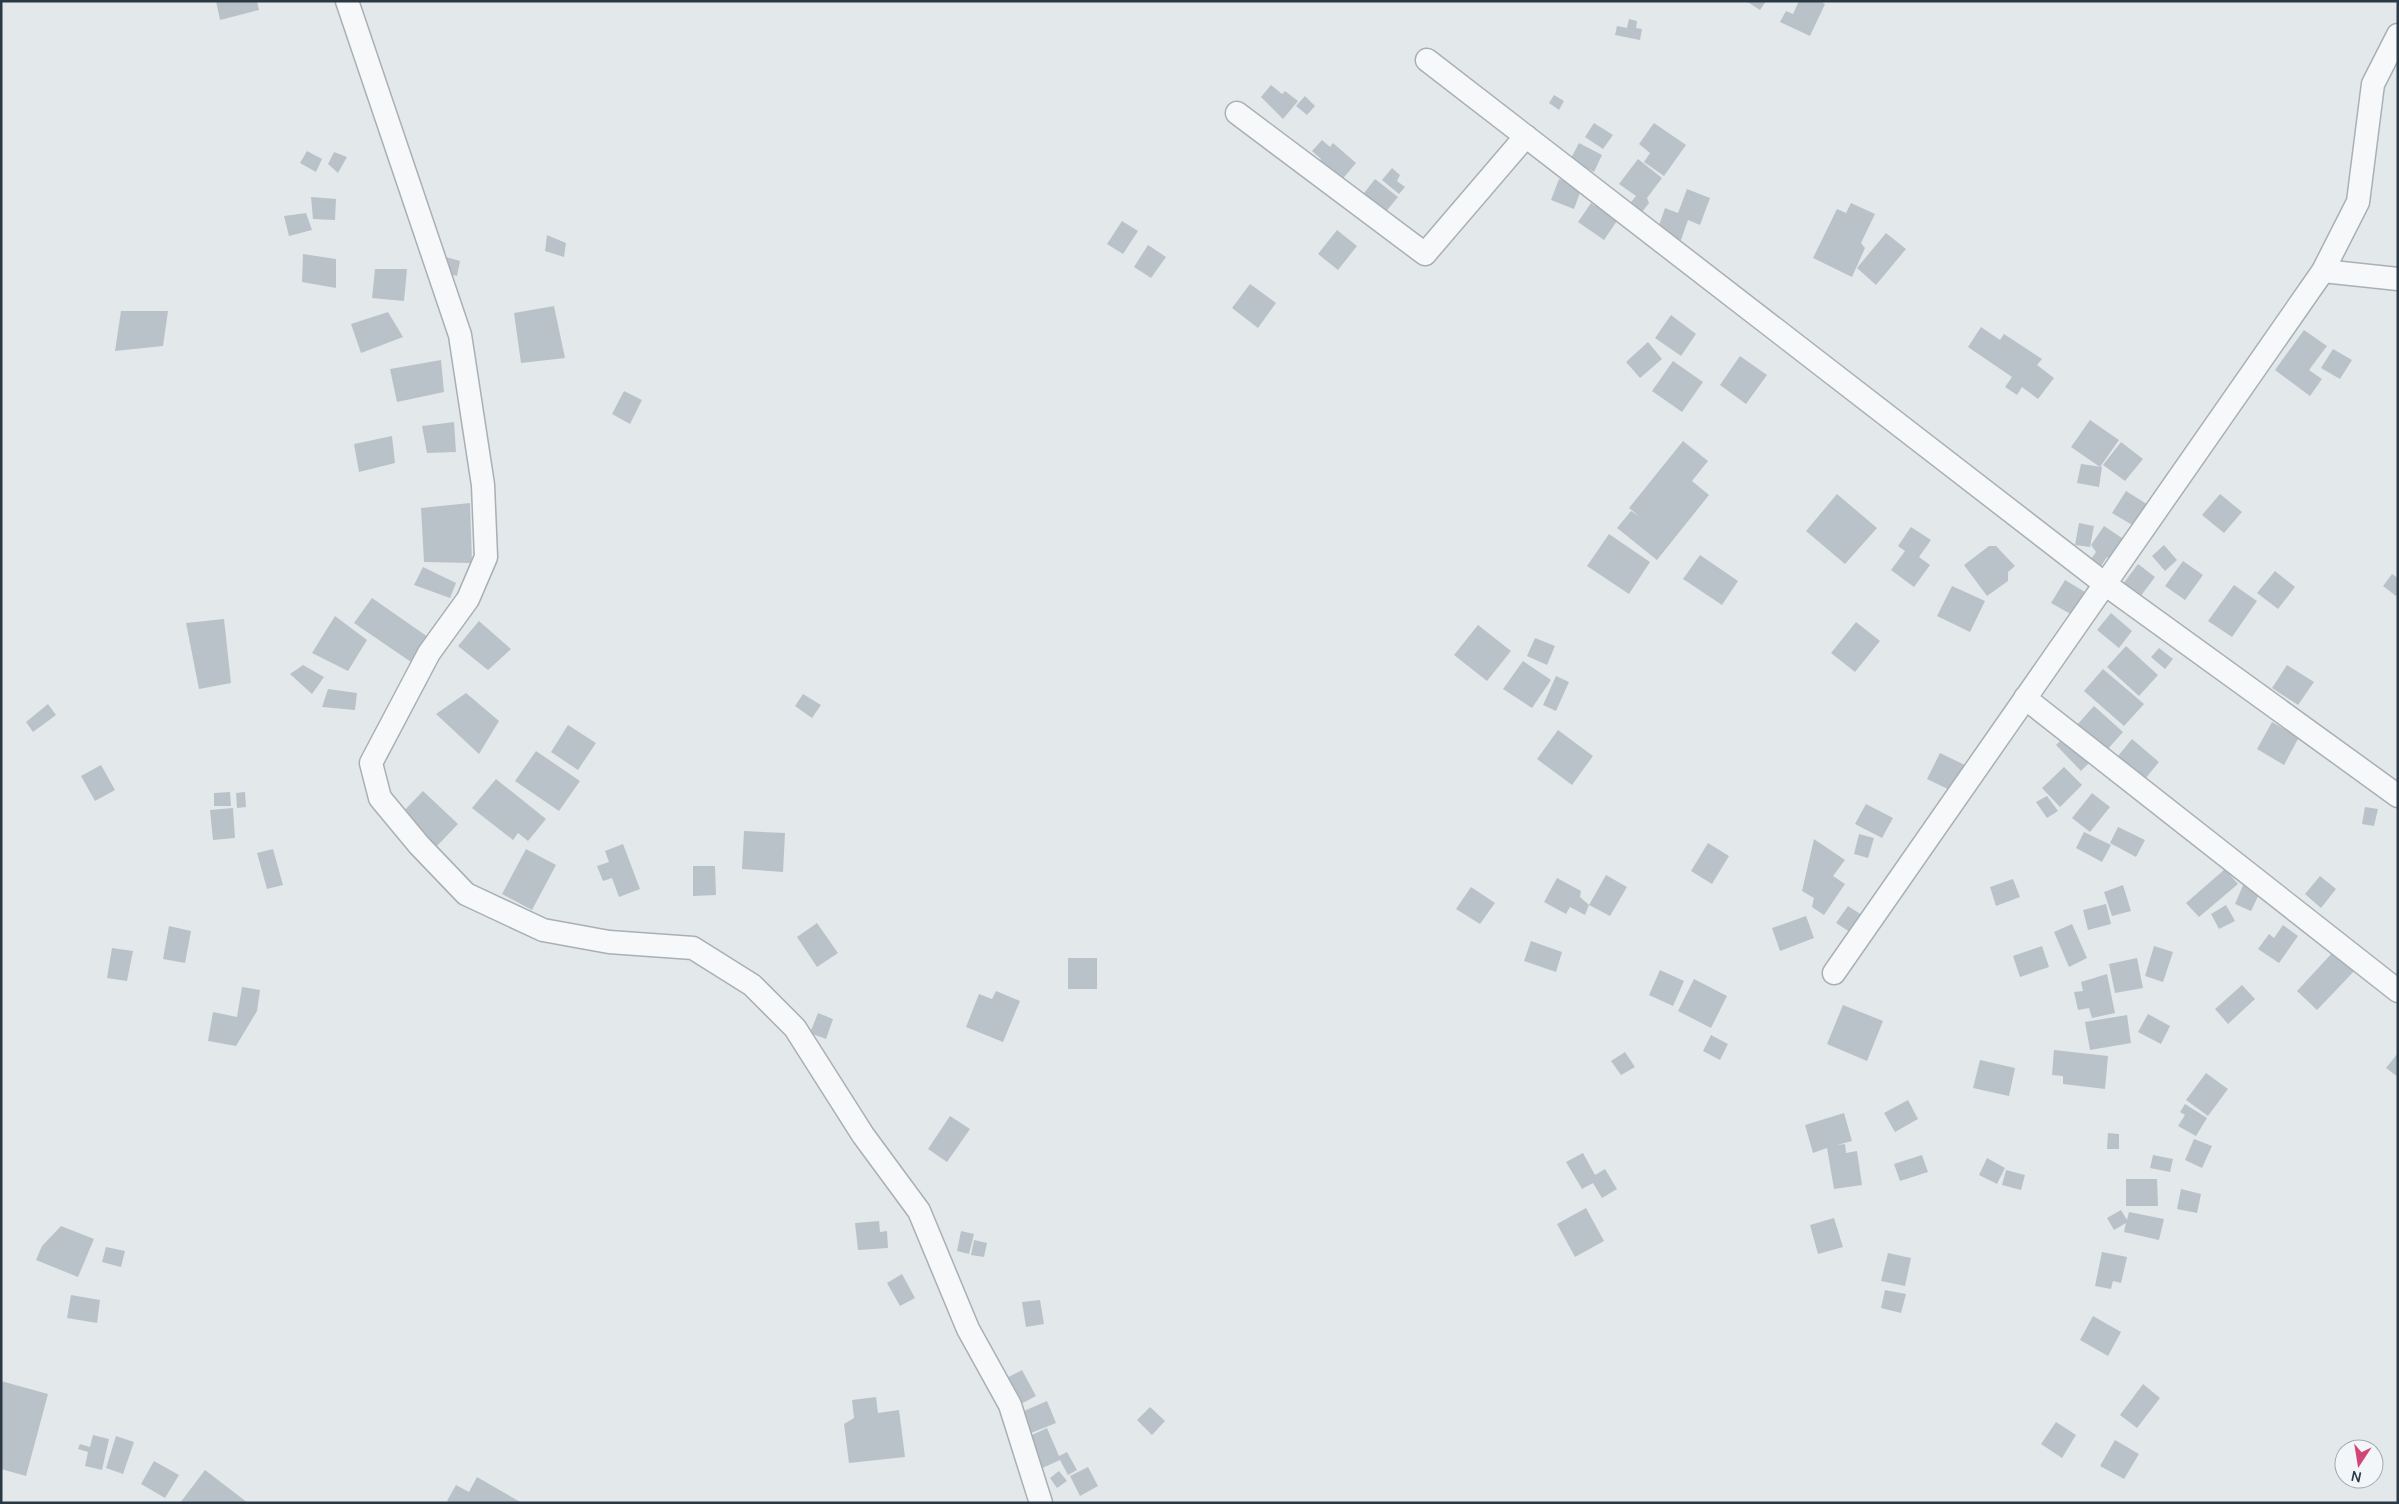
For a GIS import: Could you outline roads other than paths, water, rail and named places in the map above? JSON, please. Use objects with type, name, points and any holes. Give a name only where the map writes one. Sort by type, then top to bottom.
[{"type":"street","points":[[347,1],[460,335],[483,484],[486,558],[468,599],[429,653],[371,763],[380,798],[419,845],[466,894],[543,930],[609,942],[692,948],[752,985],[795,1028],[863,1136],[919,1211],[968,1330],[1010,1405],[1041,1503]]},
{"type":"street","points":[[1834,973],[2323,271],[2358,202],[2373,84],[2398,36]]},
{"type":"street","points":[[1428,60],[2105,584],[2398,796]]},
{"type":"street","points":[[1237,113],[1425,254],[1526,136]]},
{"type":"street","points":[[2323,271],[2398,280]]},
{"type":"street","points":[[2026,698],[2398,991]]}]
